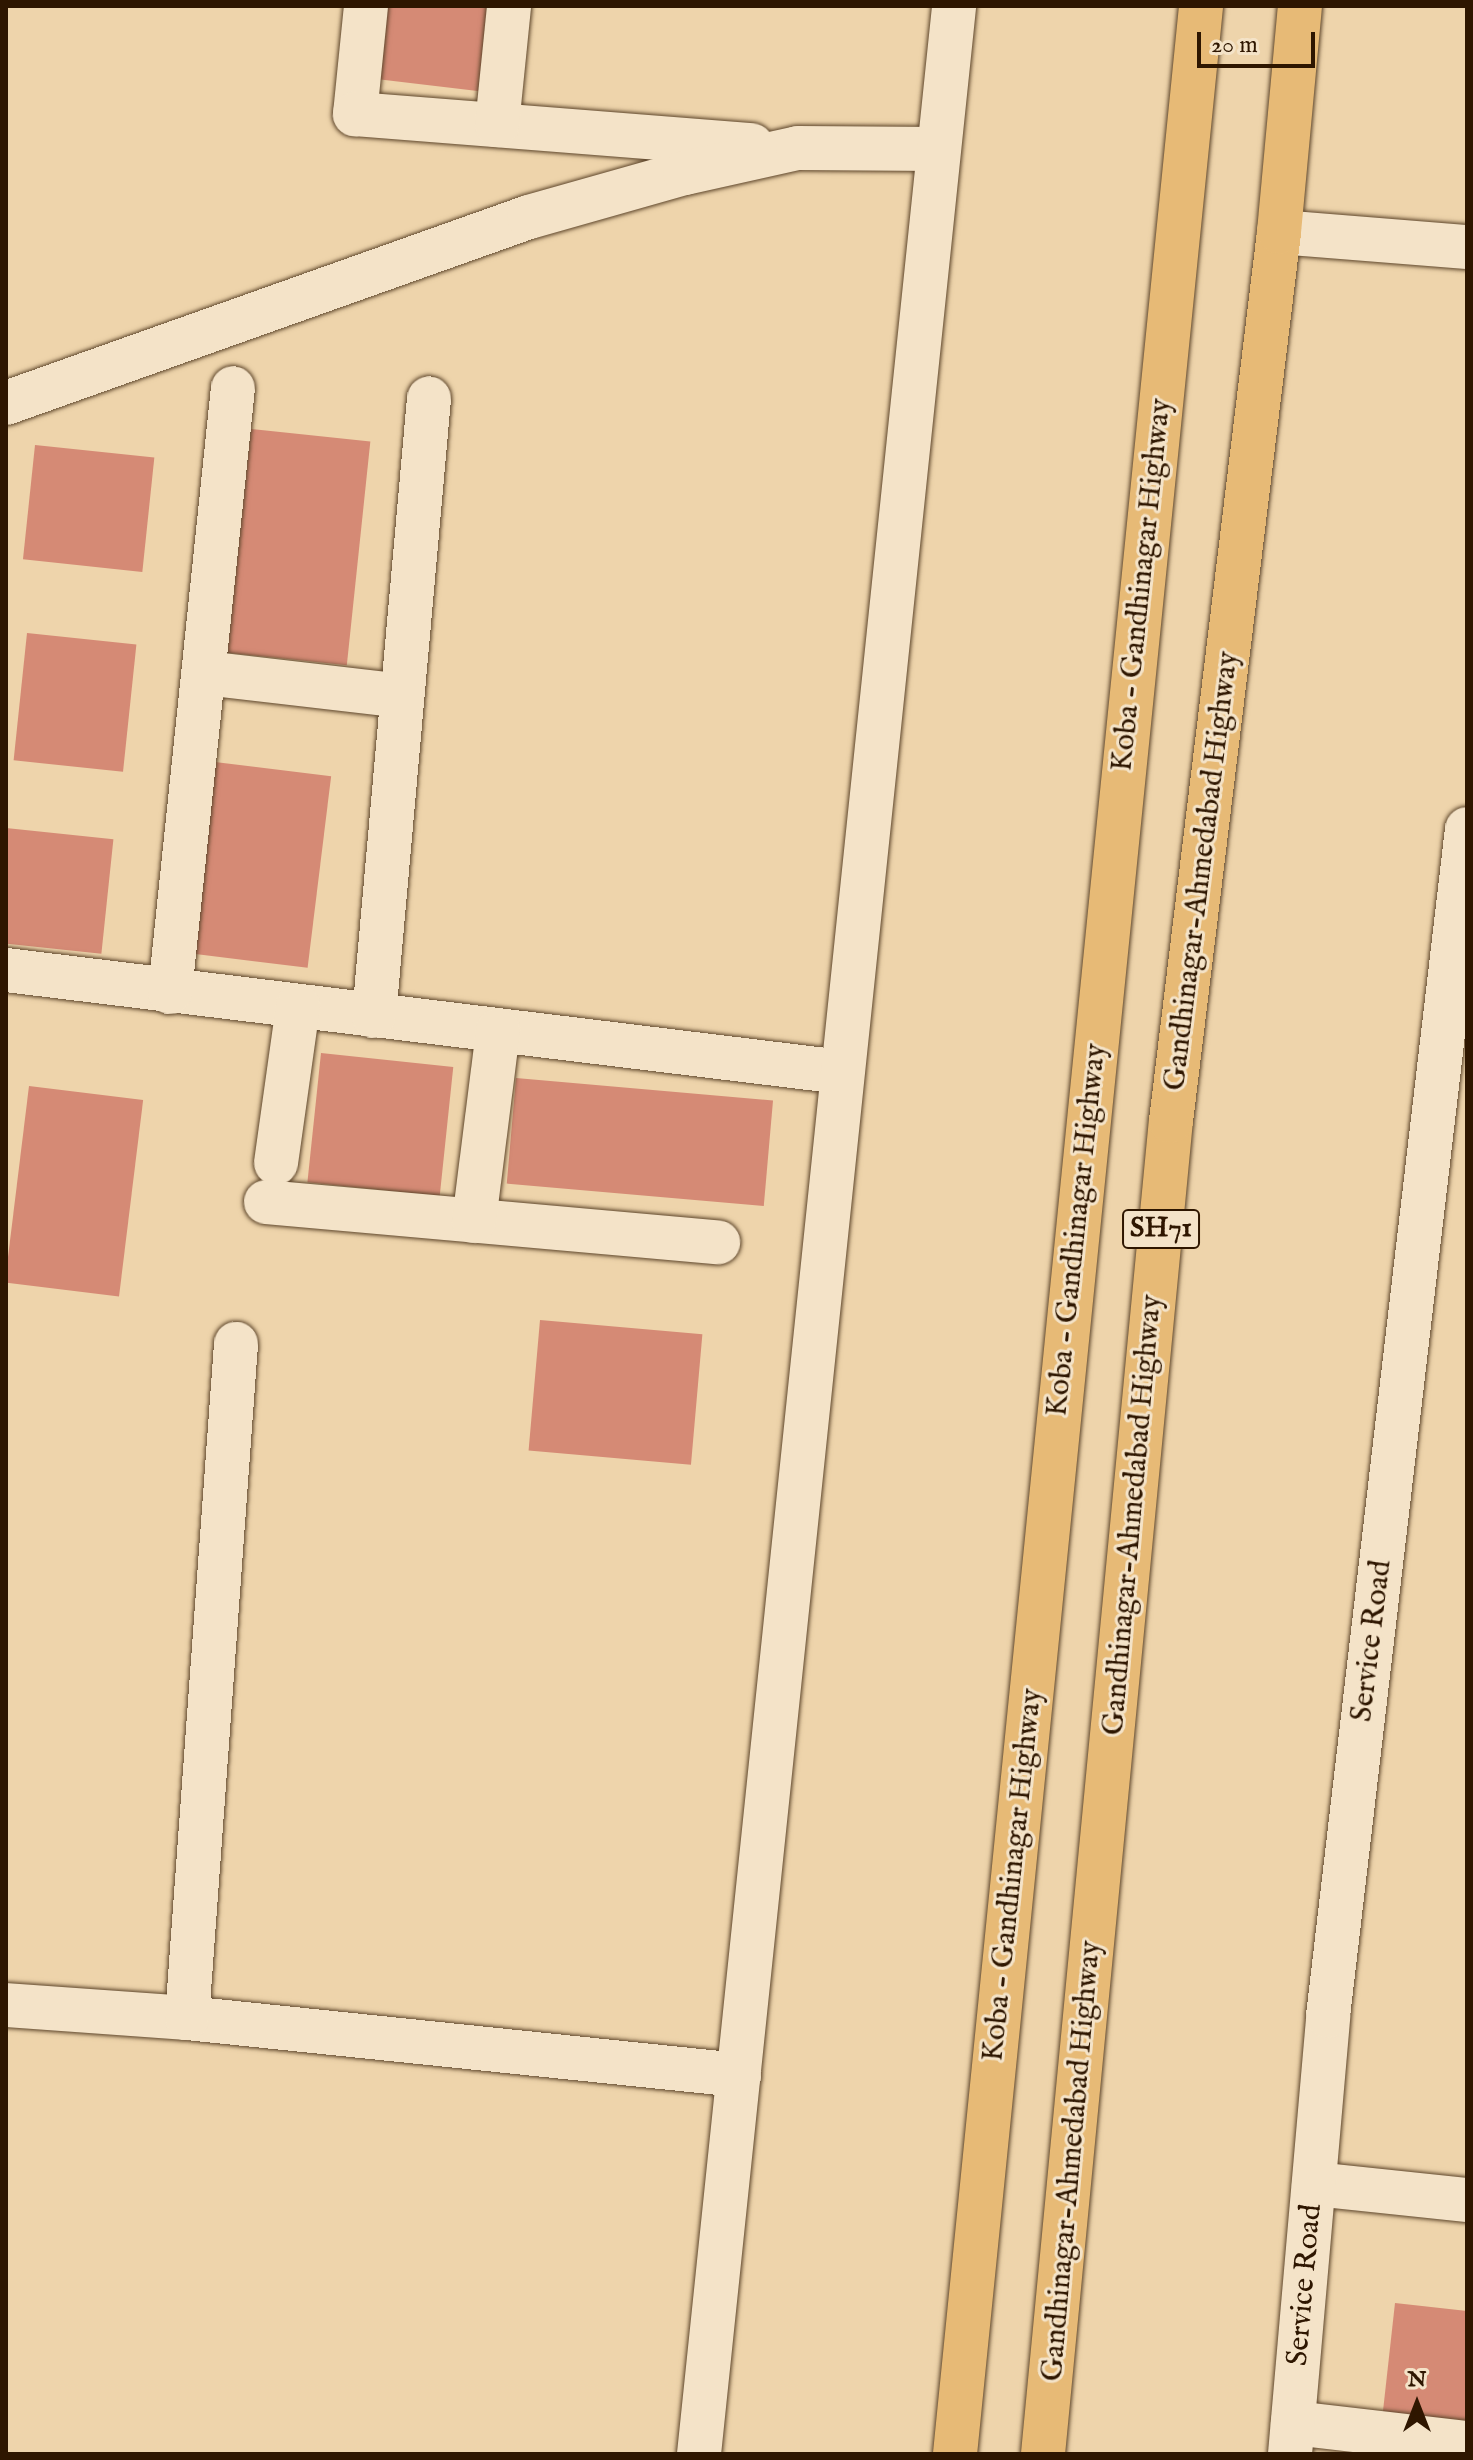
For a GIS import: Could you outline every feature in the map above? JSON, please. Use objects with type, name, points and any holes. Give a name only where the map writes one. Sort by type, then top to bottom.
[{"type":"main road","name":"Koba - Gandhinagar Highway","points":[[955,2454],[1201,6]]},
{"type":"main road","name":"Gandhinagar-Ahmedabad Highway","points":[[1043,2454],[1171,1121],[1279,232],[1300,6]]},
{"type":"street","points":[[366,6],[355,114],[798,148],[938,149]]},
{"type":"street","points":[[497,125],[509,6]]},
{"type":"street","points":[[699,2454],[954,6]]},
{"type":"street","points":[[6,403],[529,217],[685,173],[798,148]]},
{"type":"street","points":[[1279,232],[1467,247]]},
{"type":"street","points":[[170,992],[233,388]]},
{"type":"street","points":[[374,1016],[429,398]]},
{"type":"street","points":[[204,673],[402,696]]},
{"type":"street","name":"Service Road","points":[[1292,2439],[1328,2016],[1467,829]]},
{"type":"street","points":[[6,970],[842,1072]]},
{"type":"street","points":[[298,1007],[271,1183],[474,1221],[718,1242]]},
{"type":"street","points":[[474,1221],[498,1031]]},
{"type":"street","points":[[187,2018],[236,1344]]},
{"type":"street","points":[[6,2005],[187,2018],[739,2075]]},
{"type":"street","points":[[1314,2184],[1467,2200]]},
{"type":"street","points":[[1292,2439],[1467,2443]]},
{"type":"building","points":[[376,6],[496,6],[486,92],[368,78]]},
{"type":"building","points":[[251,429],[370,442],[347,665],[227,653]]},
{"type":"building","points":[[35,445],[154,458],[142,572],[23,559]]},
{"type":"building","points":[[27,633],[136,644],[123,772],[14,760]]},
{"type":"building","points":[[215,762],[331,776],[308,968],[191,954]]},
{"type":"building","points":[[6,828],[113,839],[101,954],[6,944]]},
{"type":"building","points":[[321,1053],[453,1067],[440,1196],[307,1182]]},
{"type":"building","points":[[516,1078],[773,1100],[764,1206],[507,1184]]},
{"type":"building","points":[[29,1086],[143,1100],[119,1297],[6,1283]]},
{"type":"building","points":[[540,1320],[702,1334],[691,1465],[529,1451]]},
{"type":"building","points":[[1395,2303],[1467,2311],[1467,2430],[1382,2420]]}]
